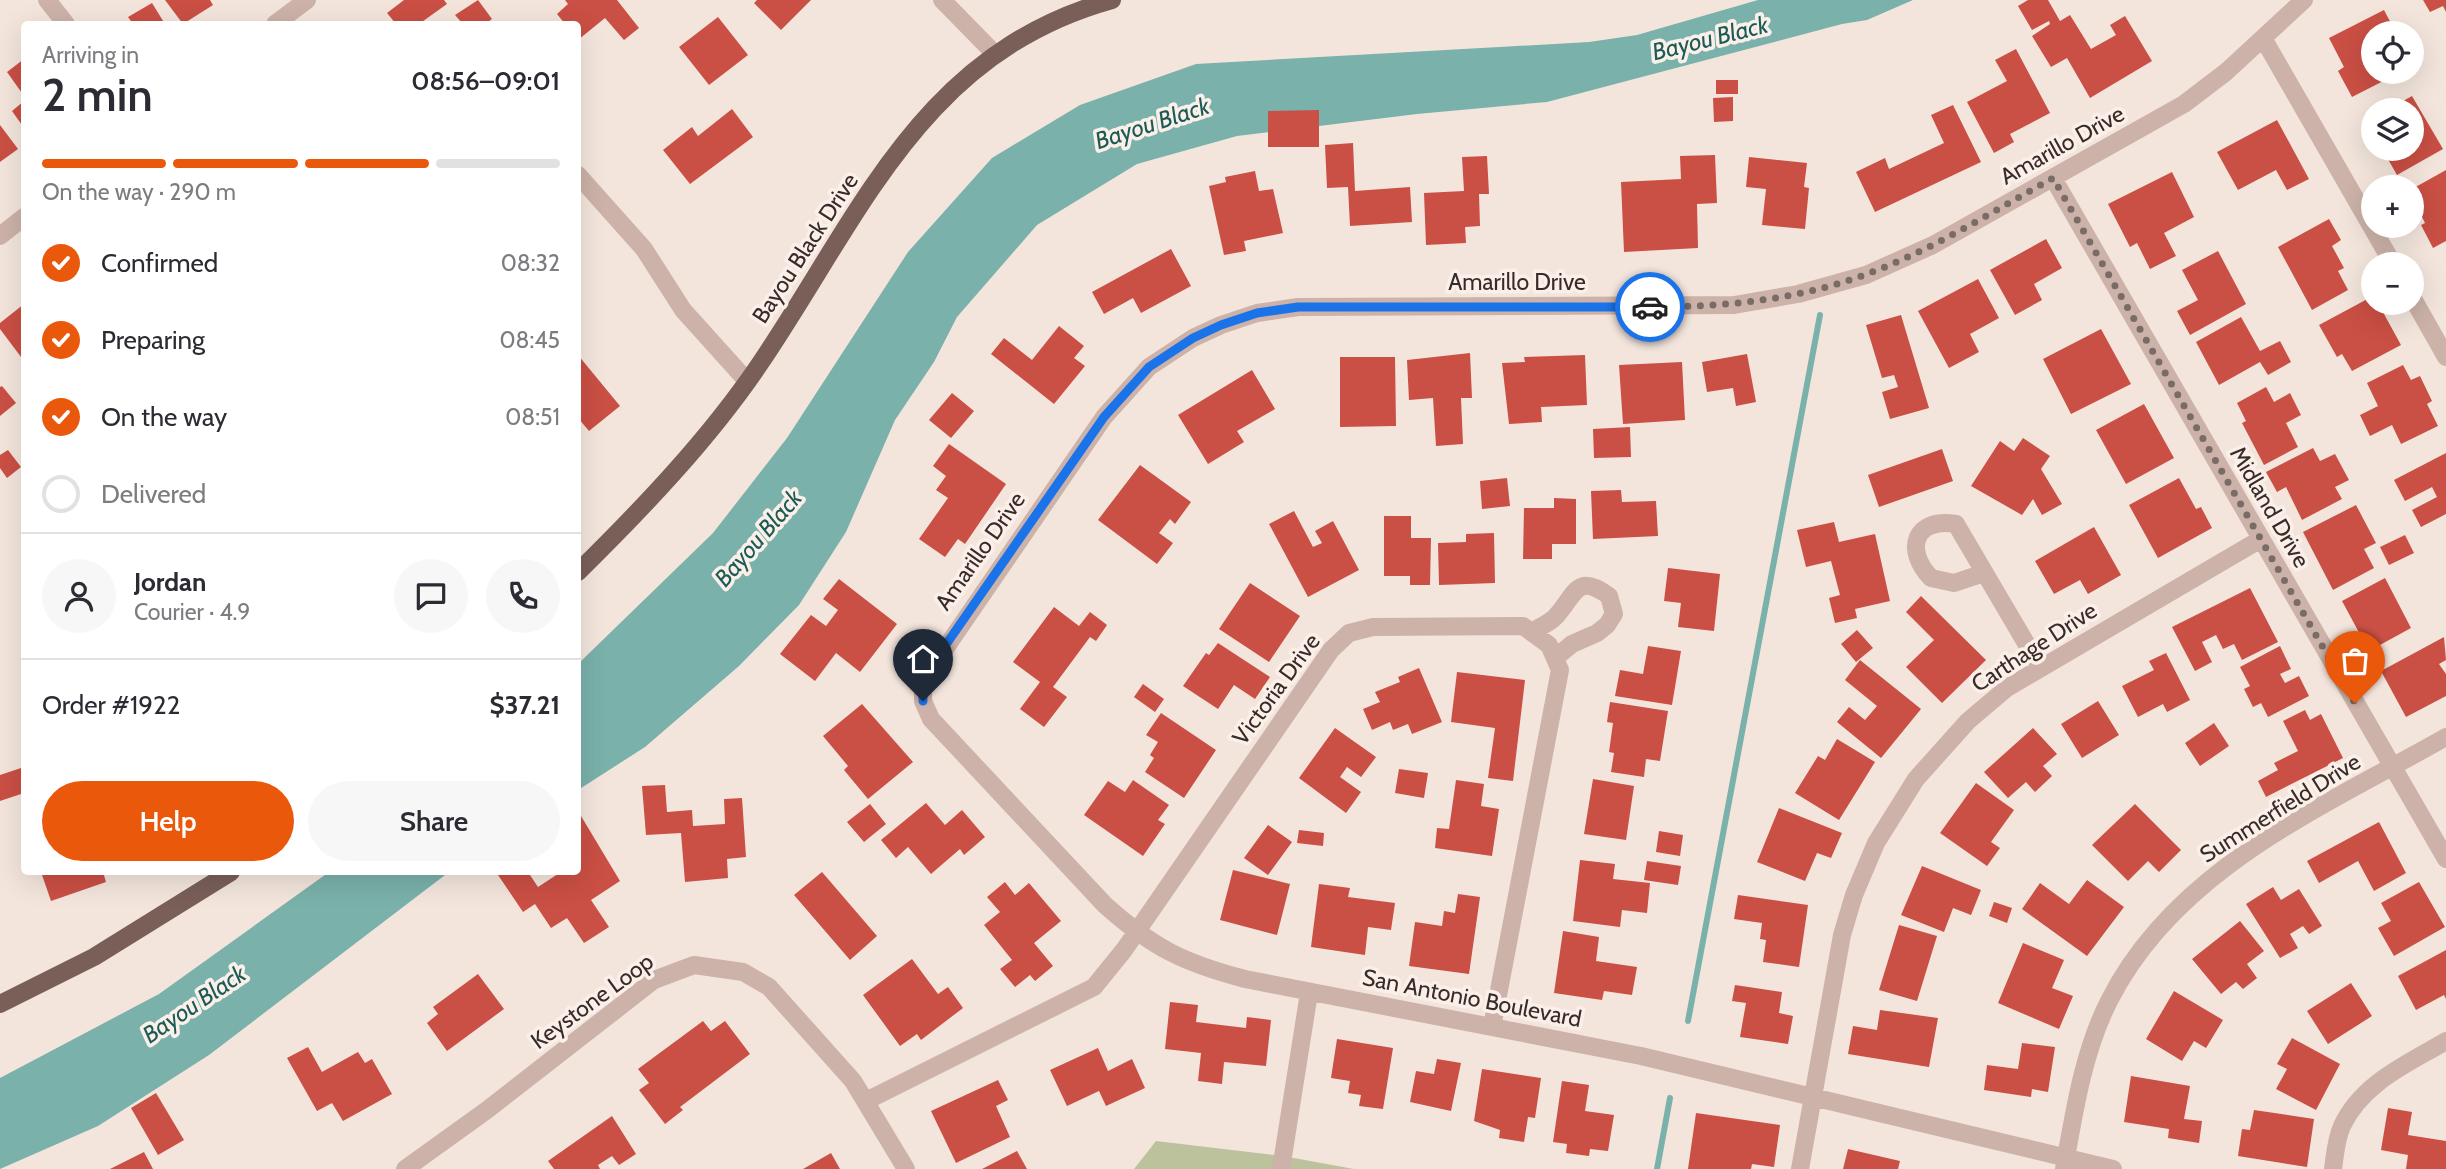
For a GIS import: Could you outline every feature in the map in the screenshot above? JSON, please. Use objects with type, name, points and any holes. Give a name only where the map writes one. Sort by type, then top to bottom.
[{"type":"main road","name":"Bayou Black Drive","points":[[581,569],[624,527],[747,381],[905,141],[959,81],[994,53],[1054,18],[1112,0]]},
{"type":"main road","points":[[0,1004],[94,957],[226,875]]},
{"type":"street","points":[[47,0],[63,21]]},
{"type":"street","points":[[279,21],[307,0]]},
{"type":"street","points":[[942,0],[994,53]]},
{"type":"street","name":"Amarillo Drive","points":[[923,701],[923,681],[929,669],[1104,417],[1149,367],[1193,338],[1257,313],[1298,307],[1672,307],[1747,303],[1798,294],[1866,275],[1933,245],[2184,104],[2226,72],[2304,0]]},
{"type":"street","points":[[2263,38],[2386,252]]},
{"type":"street","points":[[581,178],[644,249],[683,310],[747,381]]},
{"type":"street","name":"Midland Drive","points":[[2053,178],[2446,859]]},
{"type":"street","points":[[0,236],[21,219]]},
{"type":"street","points":[[2422,315],[2446,357]]},
{"type":"street","name":"Carthage Drive","points":[[1800,1169],[1842,934],[1854,895],[1876,843],[1916,779],[1968,721],[2007,688],[2260,539]]},
{"type":"street","points":[[1984,573],[2040,667]]},
{"type":"street","points":[[1492,1027],[1560,670],[1549,645],[1534,631],[1557,616],[1569,596],[1579,588],[1596,587],[1609,596],[1614,614],[1607,625],[1555,658]]},
{"type":"street","name":"Victoria Drive","points":[[866,1101],[1094,987],[1136,932],[1331,650],[1349,633],[1373,627],[1523,626],[1534,631]]},
{"type":"street","name":"San Antonio Boulevard","points":[[923,701],[931,719],[1105,905],[1136,932],[1170,954],[1205,969],[1309,993],[1641,1056],[1814,1096],[2065,1163],[2113,1169]]},
{"type":"street","name":"Summerfield Drive","points":[[2065,1163],[2091,1045],[2109,1002],[2133,959],[2161,922],[2185,898],[2257,845],[2446,737]]},
{"type":"street","name":"Keystone Loop","points":[[405,1169],[487,1110],[654,980],[694,965],[743,972],[769,987],[853,1081],[906,1169]]},
{"type":"street","points":[[1281,1169],[1309,993]]},
{"type":"street","points":[[2333,1169],[2341,1128],[2355,1104],[2373,1085],[2446,1041]]},
{"type":"green space","points":[[1156,1141],[1283,1156],[1354,1169],[1134,1169]]},
{"type":"water","name":"Bayou Black","points":[[1758,0],[1913,0],[1867,20],[1842,24],[1547,102],[1417,114],[1237,136],[1137,164],[1037,225],[957,317],[934,362],[895,420],[846,532],[799,605],[739,666],[645,747],[581,788],[581,661],[713,533],[787,438],[908,252],[992,158],[1080,105],[1196,64],[1589,42],[1637,35]]},
{"type":"water","name":"Bayou Black","points":[[325,875],[445,875],[209,1055],[98,1126],[0,1169],[0,1078],[159,994]]},
{"type":"building","points":[[165,0],[210,0],[213,5],[188,21],[181,21]]},
{"type":"building","points":[[404,0],[444,0],[447,4],[423,21],[394,21],[387,13]]},
{"type":"building","points":[[478,0],[492,19],[460,21],[455,15]]},
{"type":"building","points":[[565,0],[617,0],[639,28],[624,40],[605,18],[581,38],[581,21],[563,21],[557,14],[568,4]]},
{"type":"building","points":[[757,0],[811,0],[781,30],[754,3]]},
{"type":"building","points":[[2028,0],[2048,0],[2060,21],[2070,15],[2091,49],[2116,35],[2110,25],[2125,16],[2152,61],[2090,98],[2067,58],[2051,67],[2032,36],[2050,24],[2049,21],[2032,30],[2018,6]]},
{"type":"building","points":[[2423,0],[2446,0],[2446,12],[2443,6],[2430,12]]},
{"type":"building","points":[[152,3],[163,21],[131,21],[128,17]]},
{"type":"building","points":[[2384,10],[2390,21],[2362,21]]},
{"type":"building","points":[[718,17],[748,55],[709,85],[679,47]]},
{"type":"building","points":[[2361,22],[2361,84],[2377,84],[2352,97],[2338,71],[2344,67],[2329,38]]},
{"type":"building","points":[[2016,49],[2050,113],[2010,134],[2014,142],[1994,153],[1967,102],[2007,81],[1995,60]]},
{"type":"building","points":[[21,61],[21,92],[7,72]]},
{"type":"building","points":[[1716,80],[1738,80],[1738,94],[1716,94]]},
{"type":"building","points":[[1733,97],[1733,121],[1714,122],[1713,98]]},
{"type":"building","points":[[21,104],[21,124],[12,111]]},
{"type":"building","points":[[1953,105],[1981,162],[1875,212],[1856,172],[1885,158],[1889,169],[1944,143],[1931,115]]},
{"type":"building","points":[[732,109],[753,137],[690,184],[663,150],[692,127],[698,136]]},
{"type":"building","points":[[1319,110],[1319,147],[1268,147],[1268,111]]},
{"type":"building","points":[[2424,117],[2443,149],[2424,160]]},
{"type":"building","points":[[2277,120],[2309,179],[2287,190],[2276,170],[2238,190],[2217,152]]},
{"type":"building","points":[[0,125],[18,149],[0,162]]},
{"type":"building","points":[[1353,143],[1355,191],[1410,187],[1412,222],[1350,226],[1348,187],[1327,188],[1325,145]]},
{"type":"building","points":[[1715,155],[1717,203],[1697,204],[1698,248],[1624,252],[1621,182],[1681,179],[1680,156]]},
{"type":"building","points":[[1487,156],[1489,194],[1479,194],[1480,226],[1465,227],[1466,243],[1426,245],[1424,193],[1464,191],[1462,157]]},
{"type":"building","points":[[1749,157],[1807,163],[1804,187],[1809,188],[1805,229],[1762,225],[1766,189],[1746,187]]},
{"type":"building","points":[[2389,161],[2422,161],[2397,175]]},
{"type":"building","points":[[2446,170],[2446,241],[2433,248],[2424,231],[2424,182]]},
{"type":"building","points":[[1255,171],[1259,191],[1273,189],[1283,233],[1244,241],[1246,251],[1224,255],[1209,186],[1226,182],[1225,177]]},
{"type":"building","points":[[2172,172],[2194,217],[2164,233],[2176,256],[2150,269],[2137,243],[2130,247],[2108,204]]},
{"type":"building","points":[[2329,219],[2341,240],[2332,246],[2344,268],[2338,271],[2348,290],[2312,310],[2278,247]]},
{"type":"building","points":[[2046,239],[2062,268],[2034,284],[2042,300],[2015,315],[1990,270]]},
{"type":"building","points":[[1171,249],[1191,286],[1141,313],[1133,298],[1104,314],[1092,292]]},
{"type":"building","points":[[2218,251],[2246,304],[2190,335],[2177,311],[2198,300],[2182,270]]},
{"type":"building","points":[[1978,279],[1999,318],[1970,334],[1979,352],[1949,368],[1918,311]]},
{"type":"building","points":[[2361,302],[2361,315],[2385,315],[2401,345],[2352,371],[2342,354],[2337,357],[2319,325]]},
{"type":"building","points":[[21,306],[21,357],[0,329],[0,323]]},
{"type":"building","points":[[1901,315],[1929,408],[1890,419],[1882,392],[1898,387],[1894,375],[1882,378],[1866,325]]},
{"type":"building","points":[[2241,317],[2260,351],[2280,341],[2291,362],[2268,375],[2260,362],[2219,385],[2196,342]]},
{"type":"building","points":[[1059,326],[1084,346],[1074,358],[1085,366],[1054,404],[991,354],[1004,338],[1032,360]]},
{"type":"building","points":[[2101,329],[2131,384],[2071,414],[2043,359]]},
{"type":"building","points":[[1470,353],[1472,398],[1461,398],[1463,444],[1436,446],[1433,398],[1409,400],[1407,360]]},
{"type":"building","points":[[1747,354],[1756,402],[1736,406],[1733,388],[1707,392],[1702,362]]},
{"type":"building","points":[[1585,355],[1587,405],[1541,407],[1542,422],[1509,424],[1502,363],[1525,362],[1524,357]]},
{"type":"building","points":[[1340,357],[1395,357],[1396,426],[1340,427]]},
{"type":"building","points":[[581,359],[620,406],[589,431],[581,422]]},
{"type":"building","points":[[1682,362],[1685,420],[1623,424],[1619,365]]},
{"type":"building","points":[[2403,365],[2411,380],[2420,376],[2432,401],[2427,404],[2438,426],[2401,444],[2392,425],[2370,436],[2360,415],[2378,406],[2367,383]]},
{"type":"building","points":[[1252,370],[1275,409],[1237,431],[1244,442],[1208,464],[1178,415]]},
{"type":"building","points":[[2,386],[16,403],[0,416],[0,387]]},
{"type":"building","points":[[2266,387],[2274,402],[2290,393],[2301,415],[2286,423],[2298,447],[2264,465],[2242,423],[2246,421],[2237,403]]},
{"type":"building","points":[[952,393],[974,411],[951,438],[929,420]]},
{"type":"building","points":[[2144,404],[2174,458],[2126,484],[2096,430]]},
{"type":"building","points":[[1630,427],[1631,457],[1594,458],[1593,429]]},
{"type":"building","points":[[2023,438],[2050,456],[2041,469],[2062,504],[2042,515],[2033,499],[2022,515],[1971,486],[2000,441],[2014,451]]},
{"type":"building","points":[[949,444],[1006,484],[965,544],[958,539],[945,557],[919,539],[948,498],[936,490],[946,476],[933,466]]},
{"type":"building","points":[[2313,448],[2320,461],[2335,454],[2349,480],[2335,487],[2342,499],[2302,520],[2286,487],[2277,492],[2266,472]]},
{"type":"building","points":[[1942,449],[1953,481],[1879,507],[1868,475]]},
{"type":"building","points":[[8,450],[21,467],[7,478],[0,468],[0,455]]},
{"type":"building","points":[[2446,453],[2446,514],[2421,527],[2412,510],[2437,497],[2432,487],[2405,501],[2394,480]]},
{"type":"building","points":[[1140,465],[1191,502],[1175,524],[1170,519],[1159,533],[1173,543],[1157,564],[1098,520]]},
{"type":"building","points":[[1507,478],[1510,506],[1482,509],[1480,481]]},
{"type":"building","points":[[2179,478],[2196,509],[2201,507],[2212,528],[2158,558],[2129,505]]},
{"type":"building","points":[[1621,490],[1622,502],[1656,501],[1658,536],[1593,539],[1591,491]]},
{"type":"building","points":[[1554,498],[1576,499],[1576,544],[1552,544],[1552,559],[1523,559],[1524,508],[1554,508]]},
{"type":"building","points":[[2356,505],[2376,543],[2364,549],[2374,568],[2333,590],[2303,532]]},
{"type":"building","points":[[1294,511],[1313,547],[1322,543],[1315,531],[1333,521],[1359,570],[1308,597],[1269,524]]},
{"type":"building","points":[[1384,516],[1411,516],[1411,538],[1431,538],[1430,585],[1410,585],[1410,576],[1384,576]]},
{"type":"building","points":[[1834,522],[1839,542],[1875,534],[1890,601],[1855,609],[1857,618],[1835,623],[1829,598],[1840,595],[1831,561],[1806,567],[1797,530]]},
{"type":"building","points":[[2094,527],[2121,575],[2088,594],[2080,580],[2054,594],[2035,561]]},
{"type":"building","points":[[1494,533],[1495,583],[1439,585],[1438,543],[1466,542],[1466,534]]},
{"type":"building","points":[[2405,535],[2414,553],[2389,565],[2380,547]]},
{"type":"building","points":[[1668,568],[1720,574],[1714,631],[1678,627],[1681,603],[1664,601]]},
{"type":"building","points":[[2385,578],[2411,628],[2369,651],[2342,601]]},
{"type":"building","points":[[839,579],[897,624],[860,672],[836,653],[815,681],[780,654],[811,615],[826,626],[838,610],[823,599]]},
{"type":"building","points":[[1250,583],[1300,616],[1269,662],[1219,629]]},
{"type":"building","points":[[2250,588],[2278,642],[2242,660],[2234,644],[2223,649],[2216,635],[2202,642],[2212,662],[2195,671],[2172,627]]},
{"type":"building","points":[[1921,596],[1986,660],[1942,703],[1906,667],[1934,640],[1906,612]]},
{"type":"building","points":[[1054,607],[1079,626],[1090,612],[1107,625],[1096,641],[1090,637],[1053,687],[1067,697],[1044,727],[1020,709],[1040,682],[1013,662]]},
{"type":"building","points":[[1857,630],[1873,648],[1856,662],[1841,644]]},
{"type":"building","points":[[2444,637],[2446,660],[2439,664],[2446,674],[2446,696],[2406,717],[2381,671]]},
{"type":"building","points":[[1218,643],[1270,677],[1255,699],[1234,685],[1218,709],[1183,686],[1206,653],[1209,655]]},
{"type":"building","points":[[1648,646],[1681,651],[1672,705],[1615,696],[1620,670],[1643,674]]},
{"type":"building","points":[[2280,646],[2291,669],[2280,674],[2285,683],[2299,676],[2309,696],[2268,717],[2261,703],[2253,707],[2244,689],[2250,686],[2240,667]]},
{"type":"building","points":[[2166,653],[2190,700],[2167,712],[2163,704],[2138,717],[2122,686],[2154,670],[2149,661]]},
{"type":"building","points":[[1860,660],[1921,709],[1881,758],[1837,722],[1849,707],[1865,720],[1877,706],[1845,680]]},
{"type":"building","points":[[1419,668],[1442,722],[1412,734],[1408,724],[1393,730],[1390,722],[1372,730],[1363,709],[1380,702],[1375,692],[1400,682],[1398,677]]},
{"type":"building","points":[[1457,672],[1525,680],[1513,781],[1488,778],[1495,728],[1451,722]]},
{"type":"building","points":[[1143,684],[1164,699],[1155,712],[1134,697]]},
{"type":"building","points":[[2098,701],[2119,735],[2082,758],[2061,724]]},
{"type":"building","points":[[1610,702],[1668,711],[1660,761],[1646,759],[1644,777],[1611,772],[1614,753],[1609,752],[1613,723],[1607,722]]},
{"type":"building","points":[[862,704],[913,762],[868,799],[844,770],[848,766],[823,736]]},
{"type":"building","points":[[2305,710],[2310,720],[2321,714],[2343,758],[2266,797],[2258,781],[2278,770],[2274,763],[2298,751],[2283,721]]},
{"type":"building","points":[[1161,713],[1216,750],[1184,798],[1145,772],[1154,758],[1150,755],[1158,742],[1146,735]]},
{"type":"building","points":[[2214,723],[2229,746],[2200,766],[2185,743]]},
{"type":"building","points":[[1335,728],[1376,757],[1361,777],[1347,767],[1340,777],[1361,792],[1346,813],[1299,778]]},
{"type":"building","points":[[2033,728],[2057,754],[2043,766],[2052,776],[2035,792],[2026,782],[2008,798],[1984,772]]},
{"type":"building","points":[[1837,739],[1875,762],[1839,820],[1795,793],[1818,756],[1825,760]]},
{"type":"building","points":[[21,768],[21,794],[0,801],[0,775]]},
{"type":"building","points":[[1399,769],[1428,773],[1424,798],[1395,793]]},
{"type":"building","points":[[1593,779],[1634,786],[1626,840],[1584,834]]},
{"type":"building","points":[[1133,780],[1169,805],[1158,820],[1165,824],[1143,856],[1084,815],[1108,781],[1125,792]]},
{"type":"building","points":[[1456,780],[1484,784],[1481,806],[1499,809],[1492,856],[1435,848],[1437,828],[1449,829]]},
{"type":"building","points":[[1976,783],[2014,810],[1991,842],[2000,848],[1987,866],[1940,833]]},
{"type":"building","points":[[665,785],[667,812],[692,810],[693,826],[725,824],[724,799],[742,798],[746,857],[727,859],[728,878],[685,882],[681,833],[646,835],[642,786]]},
{"type":"building","points":[[926,803],[945,825],[962,810],[985,837],[964,855],[960,849],[931,874],[908,847],[896,858],[881,840]]},
{"type":"building","points":[[870,804],[886,824],[864,842],[847,822]]},
{"type":"building","points":[[2135,804],[2181,850],[2159,872],[2148,861],[2128,881],[2092,845]]},
{"type":"building","points":[[1779,808],[1842,833],[1831,858],[1817,853],[1805,881],[1757,862]]},
{"type":"building","points":[[581,816],[620,881],[591,900],[609,927],[584,943],[567,918],[551,928],[535,904],[523,912],[498,875],[530,875],[538,887],[556,875],[581,875]]},
{"type":"building","points":[[2379,822],[2406,873],[2374,891],[2358,861],[2319,883],[2307,861]]},
{"type":"building","points":[[1268,825],[1292,842],[1268,875],[1244,858]]},
{"type":"building","points":[[1299,830],[1324,833],[1323,846],[1297,843]]},
{"type":"building","points":[[1659,831],[1683,835],[1680,856],[1656,852]]},
{"type":"building","points":[[1580,860],[1615,864],[1613,879],[1650,883],[1647,913],[1622,910],[1620,927],[1573,921]]},
{"type":"building","points":[[1647,861],[1681,866],[1678,885],[1644,880]]},
{"type":"building","points":[[1922,866],[1981,890],[1971,915],[1953,908],[1944,932],[1901,915]]},
{"type":"building","points":[[1233,870],[1290,884],[1277,935],[1220,920]]},
{"type":"building","points":[[822,872],[877,936],[850,960],[794,895]]},
{"type":"building","points":[[42,875],[104,875],[106,882],[51,901]]},
{"type":"building","points":[[2087,880],[2124,907],[2087,956],[2022,909],[2040,883],[2069,904]]},
{"type":"building","points":[[1005,882],[1015,895],[1029,883],[1061,921],[1034,943],[1053,966],[1035,981],[1030,975],[1015,987],[1000,969],[1012,960],[984,925],[1000,912],[987,897]]},
{"type":"building","points":[[2419,882],[2445,927],[2394,956],[2378,928],[2391,921],[2381,903]]},
{"type":"building","points":[[1319,884],[1350,888],[1348,897],[1395,903],[1391,930],[1368,927],[1365,955],[1311,947]]},
{"type":"building","points":[[2273,887],[2281,900],[2299,889],[2322,926],[2309,934],[2303,926],[2290,934],[2298,948],[2280,958],[2246,904]]},
{"type":"building","points":[[1458,894],[1480,897],[1469,974],[1409,966],[1415,922],[1442,926],[1444,911],[1455,913]]},
{"type":"building","points":[[1738,895],[1808,905],[1799,967],[1763,962],[1766,940],[1760,939],[1762,923],[1734,919]]},
{"type":"building","points":[[1994,902],[2012,908],[2007,923],[1989,916]]},
{"type":"building","points":[[2240,921],[2264,951],[2247,964],[2257,978],[2243,989],[2236,982],[2221,994],[2192,959]]},
{"type":"building","points":[[1899,925],[1937,936],[1917,1001],[1879,990]]},
{"type":"building","points":[[1563,931],[1599,937],[1596,961],[1637,967],[1632,995],[1604,991],[1602,1000],[1554,993]]},
{"type":"building","points":[[2023,943],[2064,960],[2052,988],[2073,996],[2059,1029],[1998,1003]]},
{"type":"building","points":[[2446,950],[2446,999],[2444,995],[2416,1010],[2398,976]]},
{"type":"building","points":[[912,959],[938,994],[948,987],[963,1008],[921,1040],[917,1034],[900,1046],[863,995]]},
{"type":"building","points":[[478,974],[504,1009],[447,1051],[427,1023],[438,1014],[433,1007]]},
{"type":"building","points":[[2351,983],[2372,1016],[2328,1044],[2307,1011]]},
{"type":"building","points":[[1735,985],[1782,992],[1779,1013],[1793,1016],[1788,1044],[1740,1037],[1746,1003],[1732,1001]]},
{"type":"building","points":[[2174,991],[2223,1020],[2206,1048],[2194,1041],[2182,1061],[2146,1039]]},
{"type":"building","points":[[1170,1002],[1198,1005],[1196,1022],[1246,1028],[1247,1017],[1271,1020],[1266,1066],[1224,1062],[1222,1084],[1198,1081],[1201,1053],[1165,1049]]},
{"type":"building","points":[[1880,1010],[1938,1018],[1929,1067],[1848,1054],[1853,1026],[1877,1030]]},
{"type":"building","points":[[703,1021],[711,1031],[725,1021],[750,1054],[680,1107],[683,1110],[665,1124],[639,1090],[649,1083],[638,1069]]},
{"type":"building","points":[[2292,1038],[2340,1064],[2316,1110],[2276,1089],[2287,1069],[2277,1064]]},
{"type":"building","points":[[1337,1039],[1393,1048],[1383,1109],[1359,1106],[1361,1095],[1348,1093],[1350,1081],[1331,1078]]},
{"type":"building","points":[[2022,1043],[2055,1047],[2048,1092],[2032,1089],[2031,1097],[1984,1090],[1987,1065],[2018,1069]]},
{"type":"building","points":[[308,1047],[322,1072],[358,1052],[365,1063],[372,1059],[392,1094],[343,1121],[332,1103],[317,1111],[287,1058]]},
{"type":"building","points":[[1098,1048],[1108,1071],[1132,1059],[1145,1088],[1106,1106],[1099,1091],[1067,1106],[1050,1070]]},
{"type":"building","points":[[1437,1059],[1461,1063],[1451,1111],[1410,1102],[1416,1071],[1434,1074]]},
{"type":"building","points":[[1482,1069],[1541,1078],[1535,1118],[1528,1117],[1524,1142],[1499,1138],[1500,1130],[1474,1121]]},
{"type":"building","points":[[2131,1076],[2190,1086],[2184,1119],[2202,1121],[2199,1143],[2168,1138],[2169,1129],[2124,1122]]},
{"type":"building","points":[[998,1080],[1008,1100],[996,1106],[1010,1137],[956,1163],[931,1111]]},
{"type":"building","points":[[1562,1081],[1589,1085],[1585,1111],[1614,1115],[1608,1151],[1590,1149],[1589,1156],[1566,1153],[1567,1144],[1553,1142]]},
{"type":"building","points":[[156,1093],[184,1140],[158,1155],[131,1108]]},
{"type":"building","points":[[2388,1108],[2412,1112],[2408,1135],[2446,1141],[2446,1169],[2406,1169],[2408,1155],[2381,1150]]},
{"type":"building","points":[[2254,1110],[2314,1119],[2307,1167],[2238,1156],[2242,1129],[2250,1130]]},
{"type":"building","points":[[1696,1113],[1780,1125],[1774,1167],[1752,1164],[1751,1169],[1688,1169]]},
{"type":"building","points":[[612,1116],[636,1154],[619,1165],[612,1156],[598,1165],[600,1169],[554,1169],[548,1161]]},
{"type":"building","points":[[1848,1149],[1900,1161],[1898,1169],[1843,1169]]},
{"type":"building","points":[[1017,1151],[1027,1169],[982,1169]]},
{"type":"building","points":[[144,1152],[153,1169],[110,1169]]},
{"type":"building","points":[[831,1153],[840,1169],[803,1169]]},
{"type":"waterway","points":[[1688,1021],[1820,315]]},
{"type":"waterway","points":[[1657,1169],[1670,1098]]},
{"type":"way so far","points":[[1650,307],[1734,305],[1798,294],[1866,275],[1933,245],[2053,178],[2355,703]]},
{"type":"route","points":[[923,701],[923,681],[929,669],[1104,417],[1149,367],[1193,338],[1257,313],[1298,307],[1650,307]]}]
